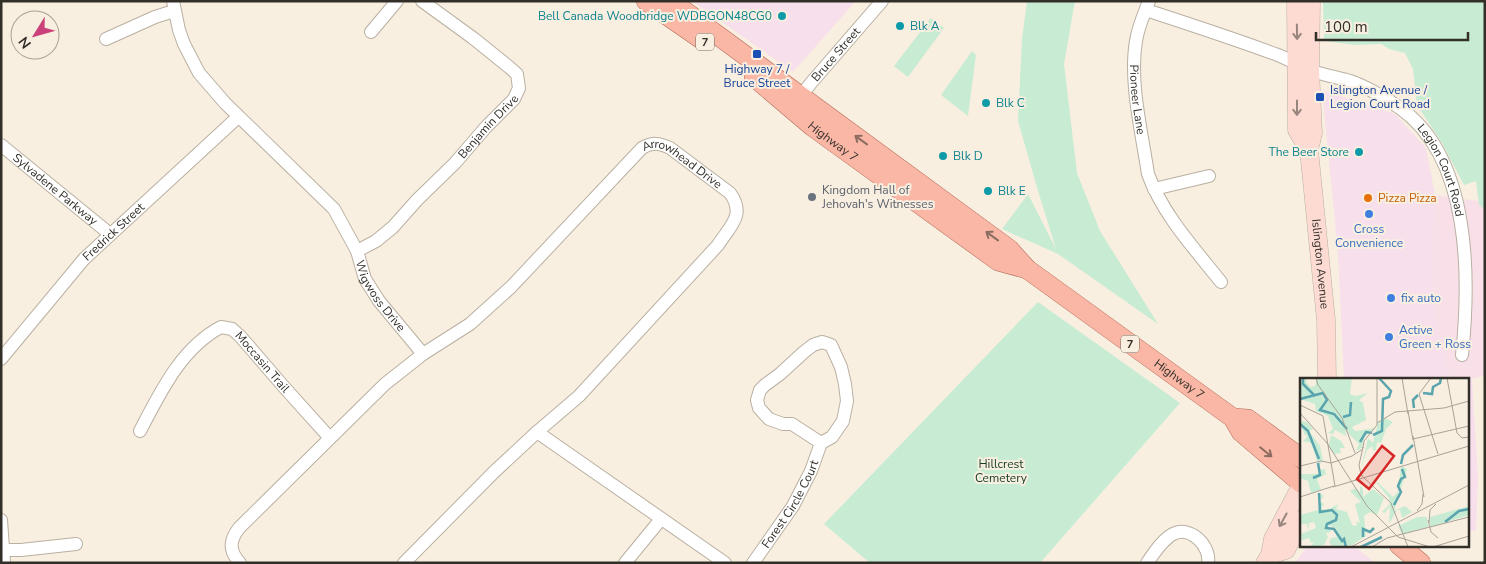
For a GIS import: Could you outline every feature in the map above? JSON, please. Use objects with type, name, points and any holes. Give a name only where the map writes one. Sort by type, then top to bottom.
[{"type":"main road","name":"Highway 7","points":[[646,1],[757,79],[796,102],[1009,249],[1027,269],[1233,418],[1241,432],[1300,484]]},
{"type":"main road","name":"Highway 7","points":[[671,1],[796,102]]},
{"type":"main road","name":"Islington Avenue","points":[[1296,1],[1313,133],[1309,150],[1326,320],[1327,378]]},
{"type":"main road","name":"Islington Avenue","points":[[1304,67],[1311,1]]},
{"type":"main road","name":"Highway 7","points":[[1233,418],[1248,419],[1300,457]]},
{"type":"main road","points":[[1267,559],[1273,539],[1300,487]]},
{"type":"main road","points":[[1267,559],[1286,550],[1300,522]]},
{"type":"main road","points":[[1400,546],[1421,563]]},
{"type":"street","points":[[371,32],[397,1]]},
{"type":"street","name":"Benjamin Drive","points":[[356,251],[376,241],[393,226],[514,99],[519,88],[517,74],[509,66],[422,1]]},
{"type":"street","name":"Bruce Street","points":[[796,102],[882,1]]},
{"type":"street","name":"Pioneer Lane","points":[[1221,282],[1165,210],[1148,174],[1134,76],[1136,40],[1147,5],[1276,54],[1304,67]]},
{"type":"street","points":[[106,39],[174,6]]},
{"type":"street","name":"Wigwoss Drive","points":[[174,6],[179,30],[190,58],[206,82],[238,116],[334,209],[356,251],[365,279],[379,301],[424,354]]},
{"type":"street","name":"Legion Court Road","points":[[1304,67],[1333,78],[1351,81],[1402,109],[1422,130],[1443,164],[1454,191],[1462,224],[1466,317],[1462,355]]},
{"type":"street","name":"Fredrick Street","points":[[1,359],[84,259],[238,116]]},
{"type":"street","name":"Arrowhead Drive","points":[[424,354],[470,324],[510,286],[642,148],[650,144],[659,143],[670,148],[730,193],[736,202],[738,212],[734,222],[718,245],[621,352],[579,396],[537,432]]},
{"type":"street","name":"Sylvadene Parkway","points":[[1,145],[110,234]]},
{"type":"street","points":[[1154,189],[1209,176]]},
{"type":"street","name":"Moccasin Trail","points":[[140,431],[168,381],[182,361],[202,339],[221,327],[232,329],[240,336],[329,437]]},
{"type":"street","name":"Forest Circle Court","points":[[753,563],[792,506],[811,471],[821,443],[832,437],[843,421],[847,401],[840,367],[830,345],[822,342],[813,344],[780,374],[771,379],[760,390],[757,400],[759,408],[769,419],[784,424],[792,424],[821,443]]},
{"type":"street","points":[[240,563],[232,553],[230,545],[233,536],[239,528],[329,437],[385,384],[424,354]]},
{"type":"street","points":[[404,563],[537,432],[724,563]]},
{"type":"street","points":[[625,563],[661,519]]},
{"type":"street","points":[[1,520],[4,563]]},
{"type":"street","points":[[1146,563],[1159,546],[1174,533],[1186,533],[1198,538],[1202,543],[1209,558],[1208,563]]},
{"type":"street","points":[[2,550],[21,550],[76,544]]},
{"type":"shaded area","points":[[697,1],[856,1],[793,72],[695,3]]},
{"type":"shaded area","points":[[1322,90],[1395,114],[1426,148],[1435,195],[1434,313],[1451,378],[1344,378],[1338,253]]},
{"type":"shaded area","points":[[1435,195],[1485,202],[1485,375],[1472,379],[1451,378],[1434,313]]},
{"type":"shaded area","points":[[1468,379],[1472,379],[1478,477],[1476,531],[1468,530]]},
{"type":"shaded area","points":[[1307,546],[1354,546],[1375,563],[1295,563]]},
{"type":"green space","points":[[1027,1],[1075,1],[1064,64],[1077,173],[1100,231],[1158,324],[1058,254],[1002,229],[1028,194],[1056,249],[1018,121],[1022,39]]},
{"type":"green space","points":[[1323,1],[1485,1],[1485,209],[1479,205],[1476,181],[1464,185],[1442,143],[1417,105],[1413,69],[1405,53],[1389,49],[1381,44],[1356,45],[1324,41]]},
{"type":"green space","points":[[931,18],[944,28],[908,77],[894,66]]},
{"type":"green space","points":[[972,51],[976,55],[968,116],[941,95]]},
{"type":"green space","name":"Hillcrest Cemetery","points":[[1038,302],[1180,403],[1040,563],[870,563],[824,524]]},
{"type":"place","name":"Bell Canada Woodbridge WDBGON48CG0","points":[[782,16]]},
{"type":"place","name":"Blk A","points":[[900,26]]},
{"type":"place","name":"Highway 7 / Bruce Street","points":[[757,54]]},
{"type":"place","name":"Islington Avenue / Legion Court Road","points":[[1320,97]]},
{"type":"place","name":"Blk C","points":[[986,103]]},
{"type":"place","name":"The Beer Store","points":[[1359,152]]},
{"type":"place","name":"Blk D","points":[[943,156]]},
{"type":"place","name":"Blk E","points":[[988,191]]},
{"type":"place","name":"Kingdom Hall of Jehovah's Witnesses","points":[[812,197]]},
{"type":"place","name":"Pizza Pizza","points":[[1368,198]]},
{"type":"place","name":"Cross Convenience","points":[[1369,214]]},
{"type":"place","name":"fix auto","points":[[1391,298]]},
{"type":"place","name":"Active Green + Ross","points":[[1389,337]]}]
